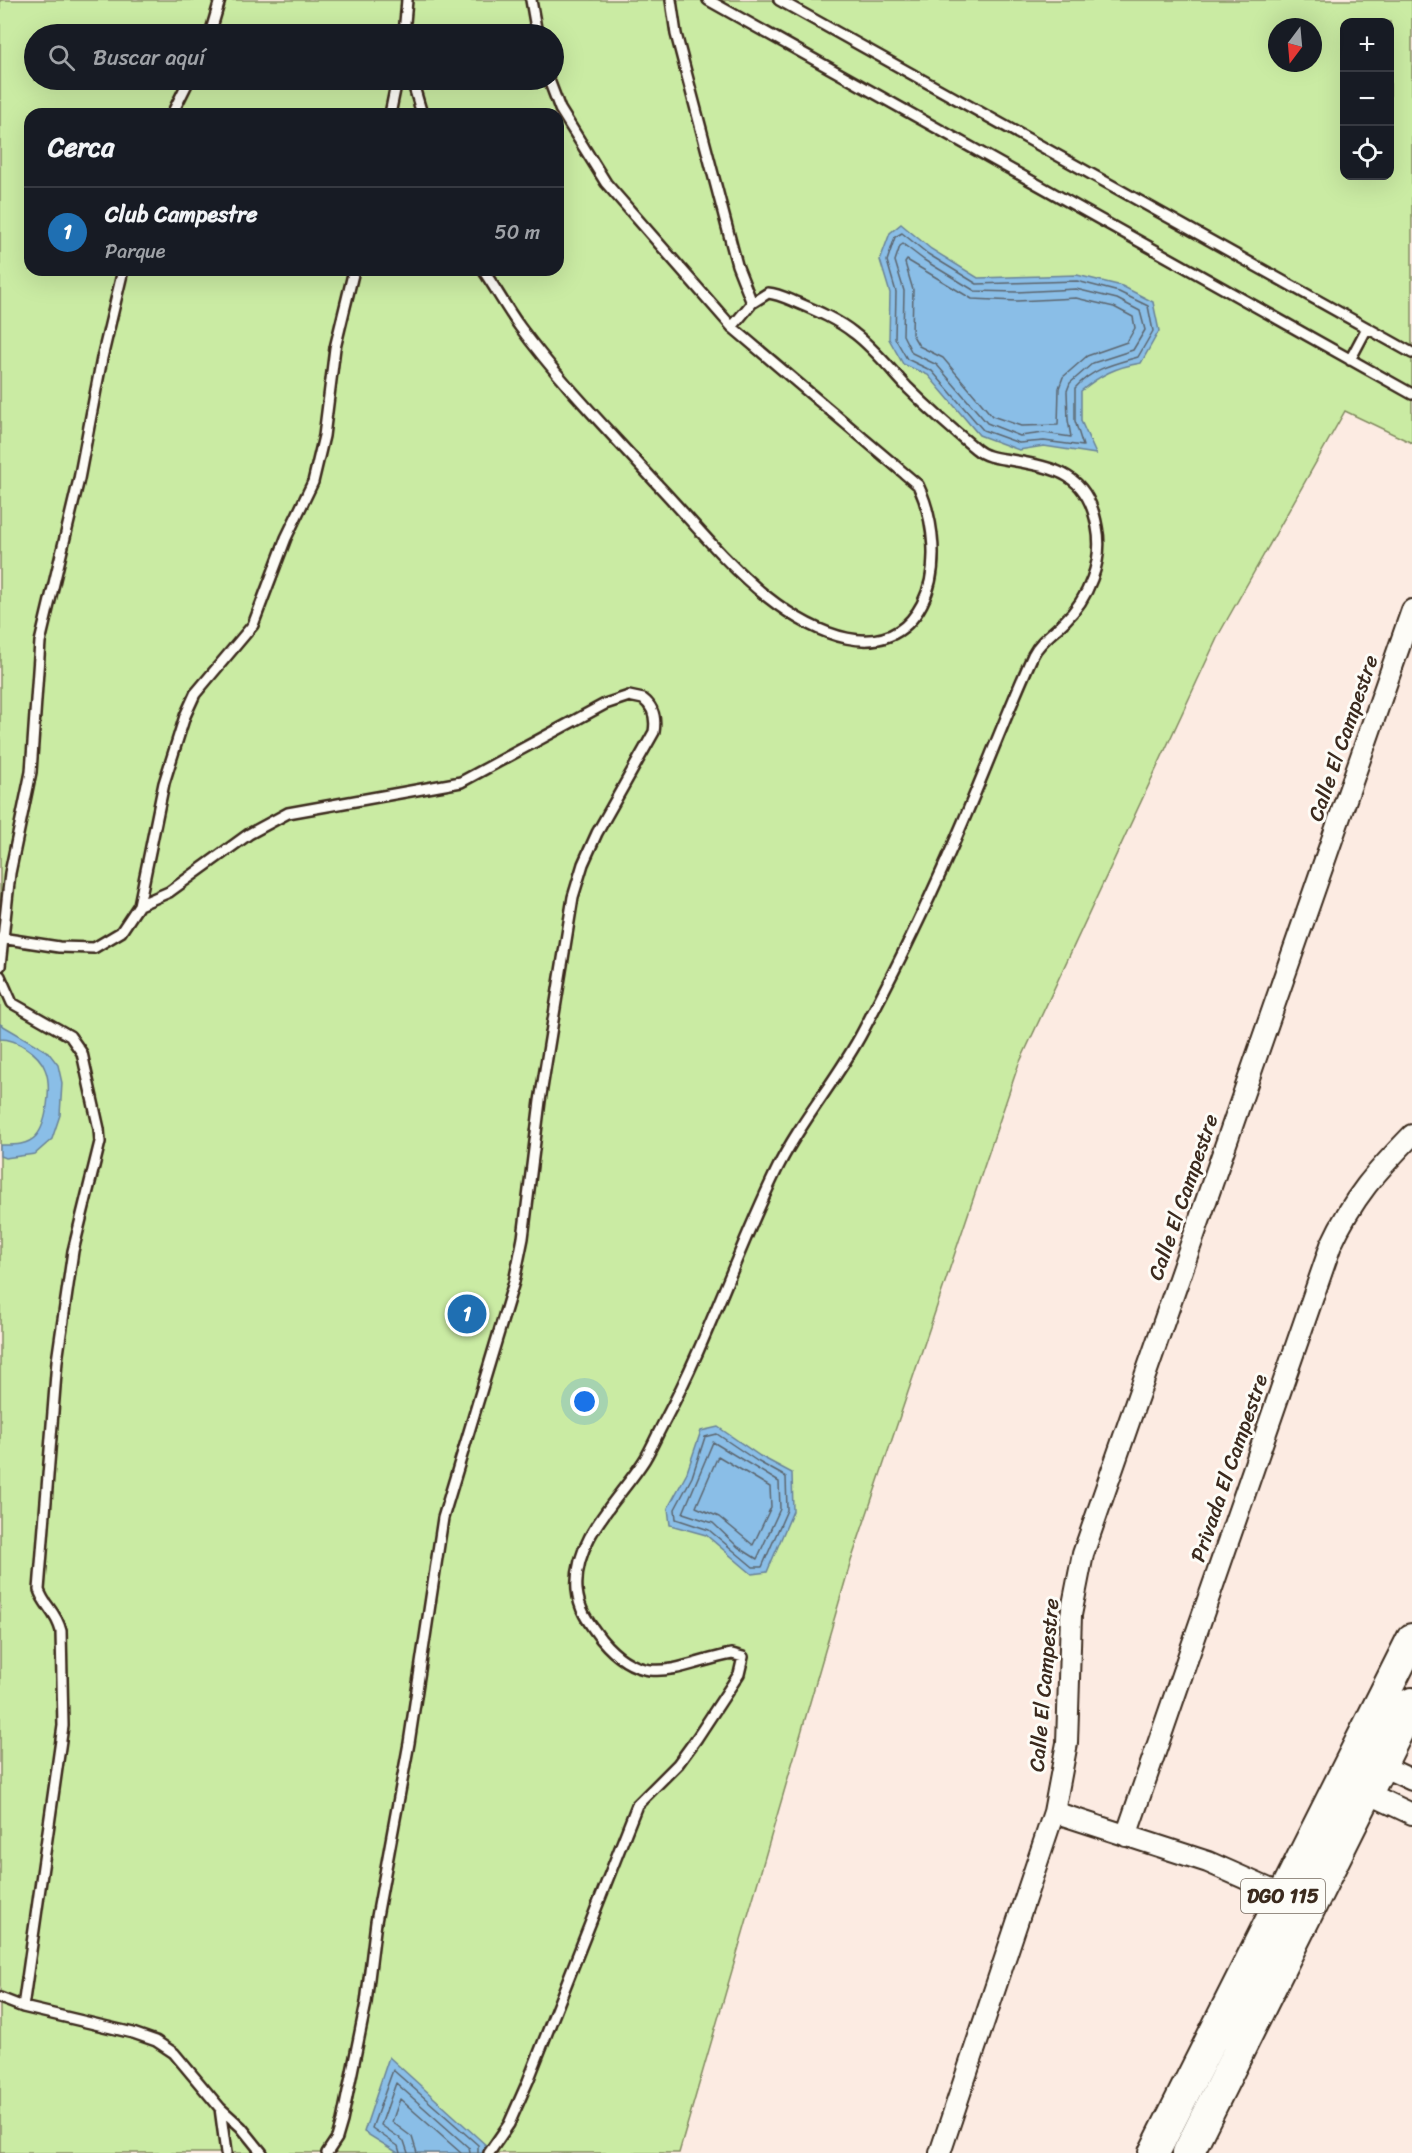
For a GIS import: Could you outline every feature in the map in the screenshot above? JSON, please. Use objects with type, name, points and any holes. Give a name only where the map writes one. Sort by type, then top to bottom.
[{"type":"main road","name":"DGO 115","points":[[1154,2153],[1284,1894],[1354,1787],[1368,1760],[1412,1639]]},
{"type":"main road","name":"DGO 115","points":[[1368,1760],[1412,1702]]},
{"type":"main road","name":"DGO 115","points":[[1188,2153],[1311,1908],[1354,1787]]},
{"type":"street","name":"Calle El Campestre","points":[[940,2153],[1054,1812],[1067,1743],[1071,1615],[1083,1554],[1412,610]]},
{"type":"street","name":"Privada El Campestre","points":[[1126,1836],[1331,1245],[1346,1213],[1371,1176],[1412,1135]]},
{"type":"street","points":[[1368,1760],[1412,1780]]},
{"type":"street","points":[[1354,1787],[1412,1814]]},
{"type":"street","points":[[1054,1812],[1209,1862],[1311,1908]]},
{"type":"lane","points":[[213,24],[220,0]]},
{"type":"lane","points":[[405,24],[407,0]]},
{"type":"lane","points":[[531,0],[535,24]]},
{"type":"lane","points":[[671,0],[676,34],[737,265],[752,303]]},
{"type":"lane","points":[[708,0],[1412,394]]},
{"type":"lane","points":[[779,0],[1412,353]]},
{"type":"lane","points":[[175,108],[184,90]]},
{"type":"lane","points":[[391,108],[395,90]]},
{"type":"lane","points":[[415,90],[420,108]]},
{"type":"lane","points":[[553,90],[560,108]]},
{"type":"lane","points":[[487,276],[521,328],[603,425],[707,537],[767,597],[819,628],[847,640],[870,642],[904,628],[915,617],[924,600],[932,564],[929,517],[918,485],[732,327],[606,183],[564,115]]},
{"type":"lane","points":[[0,966],[1,938],[10,873],[31,772],[42,626],[79,479],[102,358],[122,276]]},
{"type":"lane","points":[[1,938],[59,947],[94,948],[121,932],[139,905],[164,783],[185,716],[195,694],[254,625],[286,538],[313,482],[324,436],[335,348],[353,276]]},
{"type":"lane","points":[[489,2153],[509,2124],[528,2081],[637,1805],[678,1764],[739,1674],[743,1660],[742,1657],[732,1654],[669,1671],[647,1669],[629,1663],[614,1654],[582,1614],[577,1588],[584,1552],[608,1510],[644,1460],[669,1412],[786,1151],[820,1102],[861,1034],[909,939],[962,825],[1033,655],[1041,643],[1068,619],[1081,602],[1095,569],[1098,550],[1098,530],[1093,507],[1083,487],[1073,479],[1043,465],[997,458],[978,450],[915,395],[854,333],[829,317],[775,293],[762,294],[732,327]]},
{"type":"lane","points":[[1350,360],[1367,328]]},
{"type":"lane","points":[[139,905],[169,892],[249,834],[288,813],[461,782],[605,704],[629,696],[643,699],[653,712],[656,722],[654,732],[597,833],[583,864],[573,897],[540,1101],[523,1238],[514,1282],[443,1518],[409,1743],[376,1922],[366,2003],[342,2121],[337,2138],[327,2153]]},
{"type":"lane","points":[[0,976],[12,1003],[70,1036],[77,1044],[82,1053],[100,1142],[73,1251],[57,1361],[39,1590],[42,1599],[58,1618],[61,1631],[63,1726],[23,2007]]},
{"type":"lane","points":[[0,1998],[23,2007],[133,2033],[156,2041],[174,2053],[220,2108],[241,2127],[262,2153]]},
{"type":"lane","points":[[220,2108],[226,2153]]},
{"type":"green space","points":[[0,0],[1412,0],[1412,443],[1345,411],[1219,634],[1018,1066],[851,1561],[679,2153],[0,2153]]},
{"type":"water","points":[[901,224],[931,249],[978,278],[1077,275],[1122,286],[1153,302],[1159,331],[1141,363],[1109,372],[1081,391],[1081,421],[1096,454],[1044,446],[1019,450],[979,435],[928,375],[903,364],[889,339],[890,293],[880,260],[890,233]]},
{"type":"water","points":[[0,1024],[48,1052],[58,1065],[62,1083],[60,1115],[52,1139],[35,1154],[5,1158],[0,1156],[0,1145],[24,1143],[36,1136],[46,1114],[48,1085],[45,1069],[33,1052],[13,1041],[0,1039]]},
{"type":"water","points":[[718,1427],[760,1456],[792,1473],[793,1511],[767,1572],[752,1574],[706,1535],[670,1525],[668,1508],[686,1475],[701,1431]]},
{"type":"water","points":[[389,2057],[487,2146],[482,2153],[398,2153],[364,2132]]},
{"type":"place","name":"Club Campestre","points":[[467,1314]]}]
